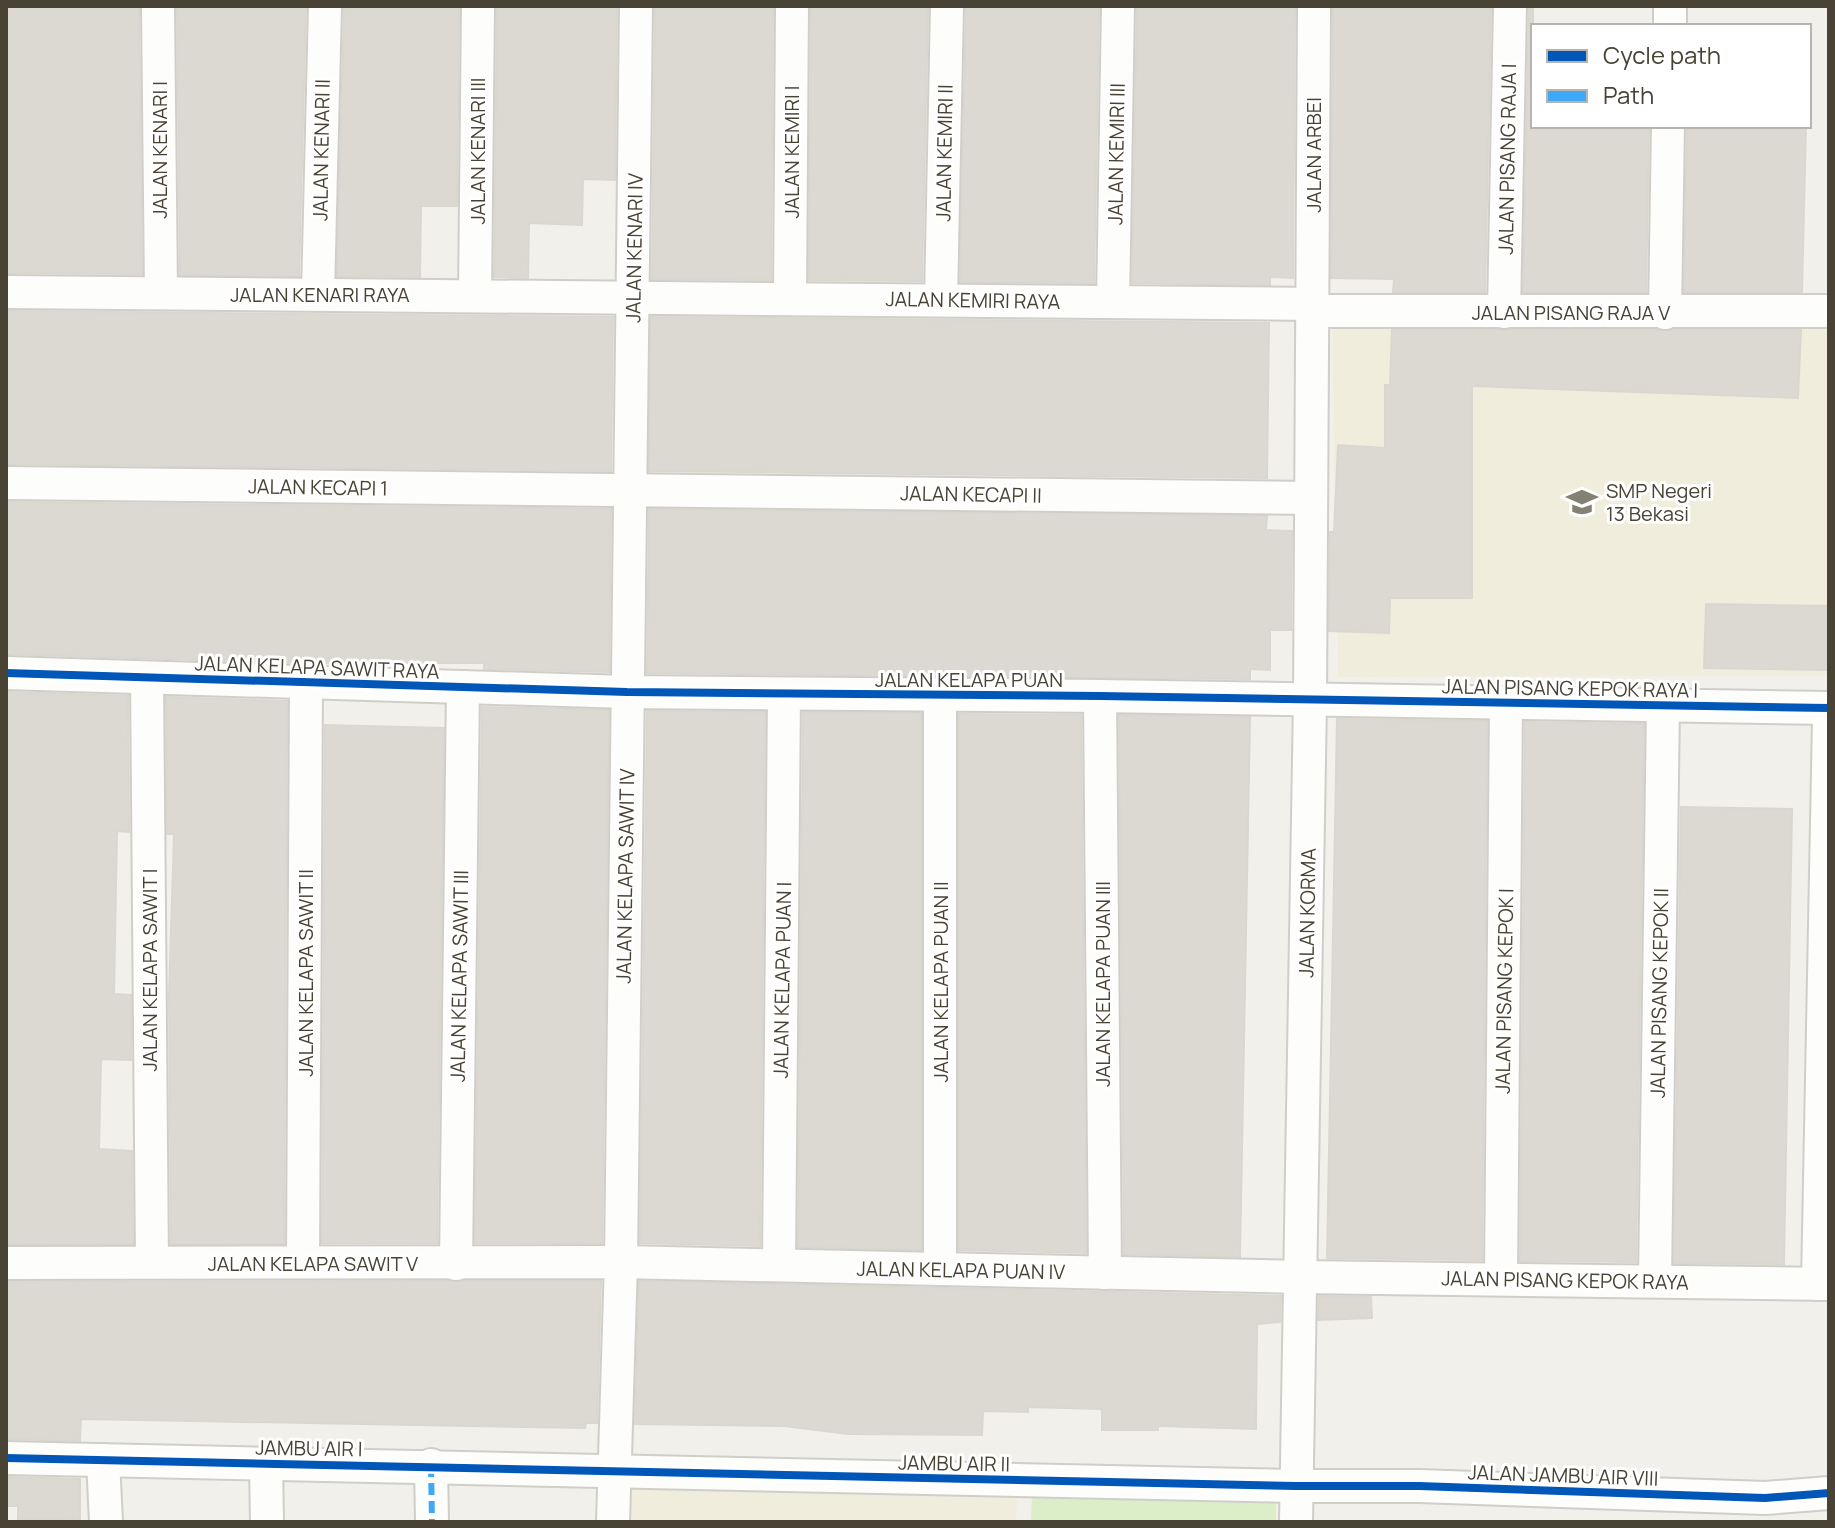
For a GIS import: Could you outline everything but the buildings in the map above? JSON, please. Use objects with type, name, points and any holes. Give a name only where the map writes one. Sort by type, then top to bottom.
[{"type":"street","name":"JALAN KENARI I","points":[[158,6],[161,293]]},
{"type":"street","name":"JALAN KENARI II","points":[[318,294],[325,6]]},
{"type":"street","name":"JALAN KENARI III","points":[[475,296],[478,6]]},
{"type":"street","name":"JALAN KENARI IV","points":[[630,490],[636,6]]},
{"type":"street","name":"JALAN KEMIRI I","points":[[790,299],[792,6]]},
{"type":"street","name":"JALAN KEMIRI II","points":[[941,300],[947,6]]},
{"type":"street","name":"JALAN KEMIRI III","points":[[1113,302],[1118,6]]},
{"type":"street","name":"JALAN ARBEI","points":[[1312,307],[1314,6]]},
{"type":"street","name":"JALAN PISANG RAJA I","points":[[1504,312],[1510,6]]},
{"type":"street","points":[[1665,313],[1668,128]]},
{"type":"street","name":"JALAN KENARI RAYA","points":[[6,292],[633,297]]},
{"type":"street","name":"JALAN KEMIRI RAYA","points":[[633,297],[1312,307]]},
{"type":"street","name":"JALAN PISANG RAJA V","points":[[1312,307],[1504,312],[1829,311]]},
{"type":"street","name":"JALAN KORMA","points":[[1296,1522],[1310,701],[1312,307]]},
{"type":"street","name":"JALAN KECAPI 1","points":[[6,483],[630,490]]},
{"type":"street","name":"JALAN KECAPI II","points":[[630,490],[1311,498]]},
{"type":"street","name":"JALAN KELAPA SAWIT IV","points":[[613,1522],[612,1472],[621,1262],[630,490]]},
{"type":"street","name":"JALAN KELAPA SAWIT RAYA","points":[[6,673],[627,692]]},
{"type":"street","name":"JALAN KELAPA SAWIT I","points":[[147,678],[152,1262]]},
{"type":"street","name":"JALAN KELAPA SAWIT II","points":[[303,1262],[306,683]]},
{"type":"street","name":"JALAN KELAPA SAWIT III","points":[[456,1264],[463,687]]},
{"type":"street","name":"JALAN KELAPA PUAN","points":[[627,692],[1310,701]]},
{"type":"street","name":"JALAN KELAPA PUAN I","points":[[779,1265],[784,694]]},
{"type":"street","name":"JALAN KELAPA PUAN II","points":[[940,695],[940,1269]]},
{"type":"street","name":"JALAN KELAPA PUAN III","points":[[1100,696],[1105,1273]]},
{"type":"street","name":"JALAN PISANG KEPOK RAYA I","points":[[1310,701],[1829,708]]},
{"type":"street","name":"JALAN PISANG KEPOK I","points":[[1501,1279],[1506,703]]},
{"type":"street","name":"JALAN PISANG KEPOK II","points":[[1655,1281],[1663,706]]},
{"type":"street","points":[[1824,1284],[1829,720]]},
{"type":"street","name":"JALAN KELAPA SAWIT V","points":[[6,1263],[621,1262]]},
{"type":"street","name":"JALAN KELAPA PUAN IV","points":[[621,1262],[1301,1277]]},
{"type":"street","name":"JALAN PISANG KEPOK RAYA","points":[[1301,1277],[1824,1284]]},
{"type":"street","name":"JAMBU AIR I","points":[[6,1458],[431,1465],[612,1472]]},
{"type":"street","points":[[103,1460],[106,1522]]},
{"type":"street","points":[[266,1464],[267,1522]]},
{"type":"street","points":[[431,1465],[432,1522]]},
{"type":"street","name":"JAMBU AIR II","points":[[612,1472],[1296,1486]]},
{"type":"street","name":"JALAN JAMBU AIR VIII","points":[[1296,1486],[1419,1486],[1765,1498],[1829,1493]]},
{"type":"shaded area","name":"SMP Negeri 13 Bekasi","points":[[1332,325],[1829,329],[1829,676],[1338,677]]},
{"type":"shaded area","points":[[624,1483],[1017,1494],[1016,1522],[625,1522]]},
{"type":"green space","points":[[1032,1495],[1276,1501],[1276,1522],[1031,1522]]},
{"type":"marked path","points":[[431,1465],[432,1522]]},
{"type":"cycle path","points":[[6,673],[627,692],[1829,708]]},
{"type":"cycle path","points":[[6,1458],[1296,1486],[1419,1486],[1765,1498],[1829,1493]]},
{"type":"place","name":"SMP Negeri 13 Bekasi","points":[[1582,502]]}]
